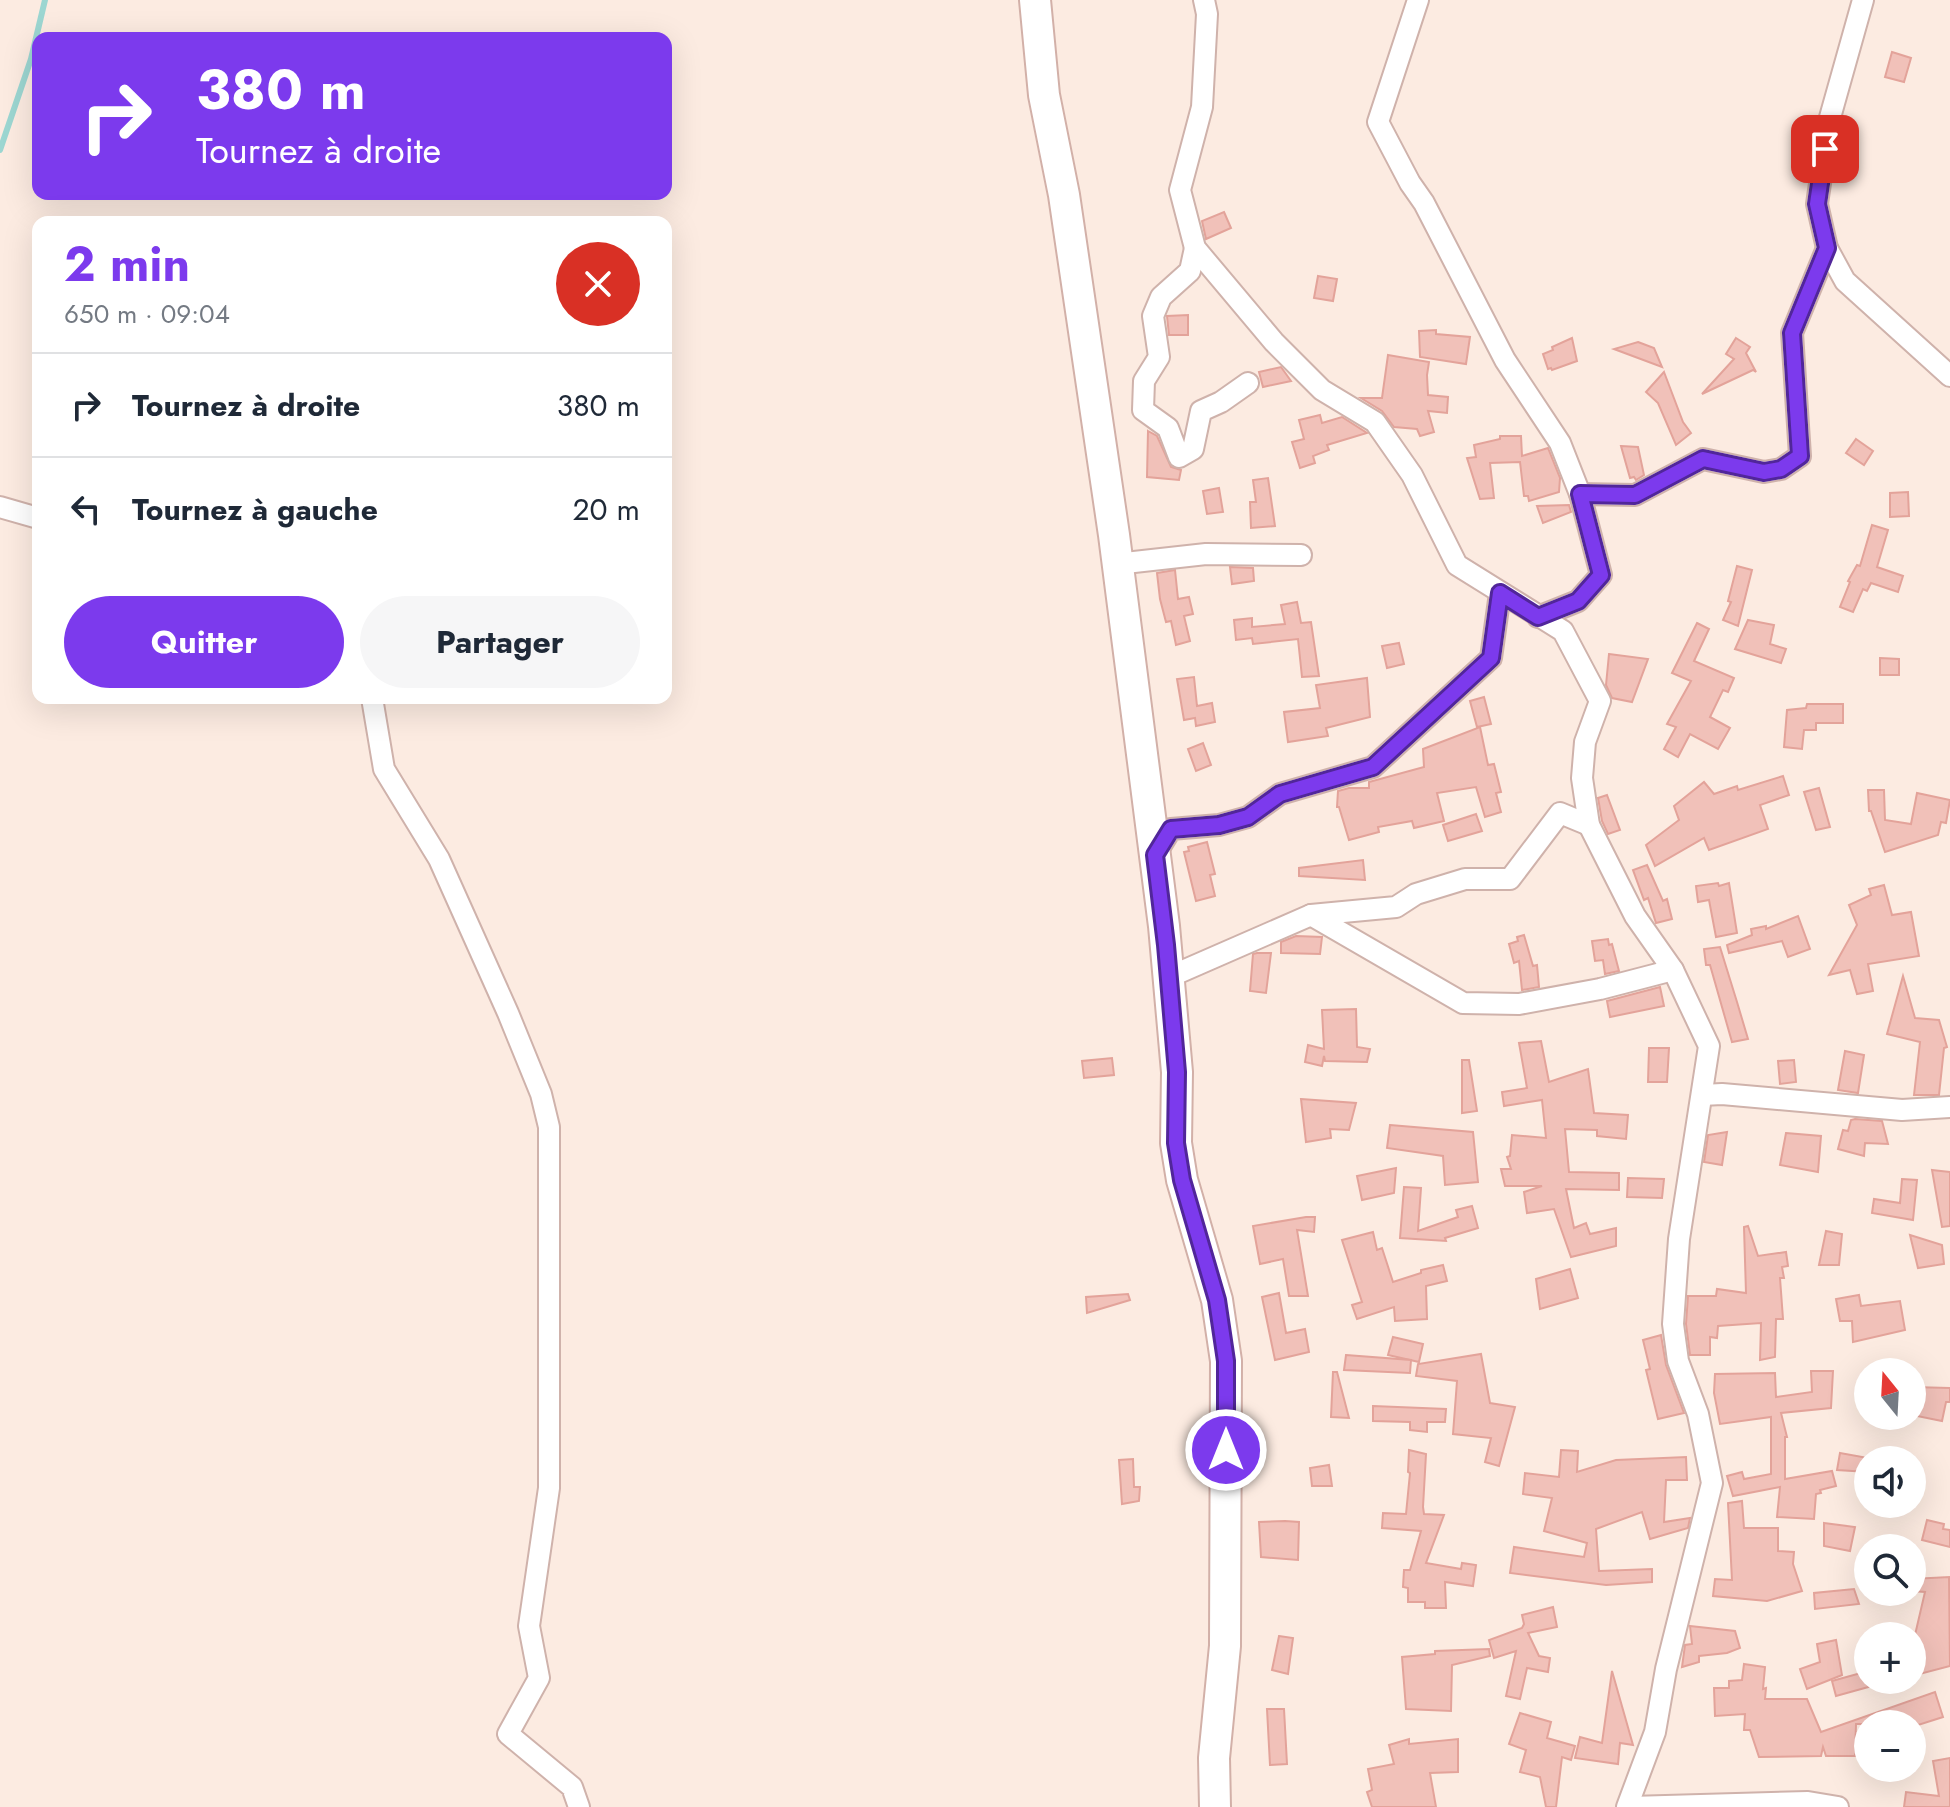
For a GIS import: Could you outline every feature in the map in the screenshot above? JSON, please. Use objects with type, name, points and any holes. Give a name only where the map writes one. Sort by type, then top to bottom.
[{"type":"main road","points":[[1035,0],[1044,95],[1064,195],[1155,855],[1177,1072],[1176,1143],[1182,1180],[1217,1300],[1226,1361],[1225,1646],[1214,1758],[1215,1807]]},
{"type":"street","points":[[1204,0],[1207,14],[1202,107],[1180,190],[1195,248],[1274,342],[1322,390],[1375,422],[1412,475],[1457,565],[1563,631],[1600,701],[1585,742],[1582,778],[1589,825],[1635,916],[1673,970],[1709,1046],[1679,1239],[1673,1324],[1678,1361],[1698,1414],[1712,1483],[1666,1669],[1655,1732],[1628,1807],[1808,1802],[1838,1807]]},
{"type":"street","points":[[1418,0],[1378,122],[1424,203],[1505,360],[1560,443],[1580,494],[1601,575],[1578,601],[1538,617]]},
{"type":"street","points":[[1863,0],[1829,121],[1817,204],[1827,248],[1845,281],[1950,376]]},
{"type":"street","points":[[1195,248],[1190,271],[1161,297],[1153,316],[1159,357],[1144,381],[1143,410],[1168,428],[1179,457],[1193,449],[1201,411],[1221,402],[1248,383]]},
{"type":"street","points":[[1580,494],[1635,495],[1703,459],[1764,472],[1781,469],[1800,456],[1792,333],[1827,248]]},
{"type":"street","points":[[0,507],[32,516]]},
{"type":"street","points":[[1116,564],[1206,554],[1301,555]]},
{"type":"street","points":[[1155,855],[1171,829],[1219,825],[1248,817],[1280,794],[1373,767],[1491,658],[1500,593]]},
{"type":"street","points":[[373,704],[384,769],[439,859],[508,1013],[541,1094],[549,1127],[549,1488],[529,1626],[539,1678],[508,1734],[572,1787],[579,1807]]},
{"type":"street","points":[[1169,977],[1311,915],[1396,907],[1416,894],[1465,879],[1510,879],[1560,813],[1589,825]]},
{"type":"street","points":[[1311,915],[1463,1003],[1519,1004],[1600,989],[1673,970]]},
{"type":"street","points":[[1702,1095],[1722,1094],[1902,1110],[1950,1107]]},
{"type":"building","points":[[1892,52],[1911,58],[1904,82],[1885,77]]},
{"type":"building","points":[[1224,212],[1231,228],[1206,239],[1202,221]]},
{"type":"building","points":[[1318,276],[1337,279],[1333,301],[1314,298]]},
{"type":"building","points":[[1188,315],[1188,335],[1169,335],[1167,316]]},
{"type":"building","points":[[1436,330],[1436,334],[1470,337],[1466,364],[1420,357],[1419,331]]},
{"type":"building","points":[[1572,338],[1577,361],[1548,369],[1543,354]]},
{"type":"building","points":[[1736,338],[1750,347],[1746,353],[1756,372],[1753,370],[1702,394],[1734,359],[1726,354]]},
{"type":"building","points":[[1638,342],[1654,348],[1662,367],[1614,349]]},
{"type":"building","points":[[1388,355],[1429,362],[1428,395],[1448,397],[1447,413],[1428,411],[1434,432],[1420,436],[1417,429],[1394,427],[1382,411],[1361,398],[1382,398]]},
{"type":"building","points":[[1281,367],[1291,381],[1263,387],[1259,372]]},
{"type":"building","points":[[1664,372],[1683,422],[1691,433],[1676,445],[1658,403],[1646,392]]},
{"type":"building","points":[[1320,415],[1322,423],[1342,417],[1367,433],[1327,445],[1329,450],[1313,456],[1315,463],[1300,468],[1292,442],[1304,439],[1299,420]]},
{"type":"building","points":[[1148,431],[1157,436],[1171,467],[1181,470],[1179,480],[1147,477]]},
{"type":"building","points":[[1500,436],[1521,436],[1522,456],[1548,448],[1560,478],[1559,492],[1529,501],[1528,496],[1524,496],[1520,462],[1490,463],[1494,498],[1480,499],[1467,458],[1476,457],[1474,445],[1500,439]]},
{"type":"building","points":[[1856,439],[1873,451],[1864,465],[1846,453]]},
{"type":"building","points":[[1621,446],[1638,447],[1644,475],[1636,480],[1630,478]]},
{"type":"building","points":[[1268,478],[1275,526],[1251,528],[1250,502],[1256,502],[1253,480]]},
{"type":"building","points":[[1219,488],[1223,512],[1207,514],[1203,491]]},
{"type":"building","points":[[1908,492],[1909,516],[1890,517],[1890,493]]},
{"type":"building","points":[[1569,505],[1571,512],[1543,523],[1537,506]]},
{"type":"building","points":[[1872,525],[1888,530],[1877,567],[1903,576],[1898,592],[1871,583],[1867,591],[1863,589],[1853,612],[1840,607],[1848,581],[1857,565],[1860,566]]},
{"type":"building","points":[[1737,566],[1752,570],[1738,626],[1723,620],[1731,602],[1728,601]]},
{"type":"building","points":[[1230,567],[1253,568],[1254,581],[1232,584]]},
{"type":"building","points":[[1175,570],[1178,599],[1189,597],[1193,614],[1184,616],[1190,641],[1176,645],[1171,621],[1166,622],[1157,573]]},
{"type":"building","points":[[1297,602],[1301,623],[1311,622],[1319,676],[1302,677],[1298,639],[1253,644],[1252,638],[1236,640],[1234,620],[1252,618],[1252,627],[1285,624],[1281,605]]},
{"type":"building","points":[[1748,620],[1774,625],[1770,644],[1786,649],[1781,663],[1735,649]]},
{"type":"building","points":[[1697,623],[1709,629],[1694,661],[1734,678],[1728,692],[1723,690],[1710,717],[1730,728],[1718,749],[1690,734],[1678,757],[1664,749],[1676,727],[1667,724],[1691,681],[1672,673]]},
{"type":"building","points":[[1399,643],[1404,664],[1387,668],[1382,646]]},
{"type":"building","points":[[1609,654],[1648,659],[1632,702],[1612,698],[1606,685]]},
{"type":"building","points":[[1880,658],[1899,659],[1899,675],[1880,675]]},
{"type":"building","points":[[1194,677],[1197,706],[1212,703],[1215,722],[1196,726],[1195,718],[1184,720],[1177,679]]},
{"type":"building","points":[[1367,678],[1370,717],[1326,728],[1328,736],[1288,742],[1284,712],[1320,708],[1316,685]]},
{"type":"building","points":[[1484,697],[1491,724],[1477,727],[1470,701]]},
{"type":"building","points":[[1807,704],[1843,704],[1843,723],[1816,723],[1816,730],[1804,730],[1802,749],[1784,747],[1787,710],[1806,708]]},
{"type":"building","points":[[1480,727],[1488,765],[1494,764],[1501,792],[1496,793],[1501,812],[1485,817],[1476,787],[1437,793],[1444,821],[1414,828],[1412,821],[1378,827],[1379,832],[1349,840],[1337,807],[1338,791],[1369,788],[1369,782],[1424,767],[1423,749]]},
{"type":"building","points":[[1203,743],[1211,765],[1196,771],[1188,749]]},
{"type":"building","points":[[1783,776],[1789,795],[1760,805],[1768,829],[1709,850],[1704,838],[1655,866],[1646,845],[1679,820],[1674,806],[1704,782],[1714,794]]},
{"type":"building","points":[[1819,788],[1830,827],[1816,830],[1804,792]]},
{"type":"building","points":[[1868,790],[1884,790],[1885,820],[1911,824],[1917,793],[1950,800],[1946,823],[1941,822],[1938,835],[1885,852],[1869,811]]},
{"type":"building","points":[[1607,795],[1620,830],[1608,834],[1598,798]]},
{"type":"building","points":[[1476,814],[1482,831],[1448,841],[1443,825]]},
{"type":"building","points":[[1207,842],[1215,874],[1210,875],[1215,896],[1196,901],[1184,852],[1189,851],[1188,847]]},
{"type":"building","points":[[1363,860],[1365,880],[1299,876],[1299,868]]},
{"type":"building","points":[[1647,865],[1663,901],[1667,899],[1672,919],[1656,923],[1648,898],[1644,900],[1633,870]]},
{"type":"building","points":[[1718,883],[1719,886],[1729,883],[1737,933],[1716,937],[1709,900],[1698,902],[1696,886]]},
{"type":"building","points":[[1884,885],[1892,915],[1911,912],[1919,956],[1868,964],[1873,991],[1857,994],[1850,970],[1829,975],[1857,925],[1849,905],[1871,895],[1869,889]]},
{"type":"building","points":[[1798,916],[1810,949],[1788,957],[1782,941],[1729,953],[1727,945],[1752,935],[1751,929],[1766,926],[1766,929]]},
{"type":"building","points":[[1524,935],[1533,966],[1537,965],[1539,987],[1522,990],[1519,961],[1514,963],[1509,944]]},
{"type":"building","points":[[1296,936],[1322,937],[1320,954],[1281,953],[1281,942]]},
{"type":"building","points":[[1608,939],[1619,971],[1605,974],[1603,960],[1595,961],[1592,941]]},
{"type":"building","points":[[1720,947],[1748,1039],[1732,1042],[1710,965],[1706,965],[1704,949]]},
{"type":"building","points":[[1271,953],[1266,993],[1250,991],[1253,954]]},
{"type":"building","points":[[1903,976],[1915,1018],[1939,1020],[1947,1047],[1944,1048],[1939,1095],[1914,1095],[1920,1042],[1887,1034]]},
{"type":"building","points":[[1660,987],[1664,1006],[1610,1017],[1607,1001]]},
{"type":"building","points":[[1356,1009],[1357,1047],[1370,1049],[1367,1062],[1325,1061],[1324,1056],[1322,1066],[1305,1062],[1308,1045],[1324,1049],[1322,1010]]},
{"type":"building","points":[[1541,1041],[1549,1082],[1588,1069],[1594,1113],[1628,1115],[1626,1139],[1597,1136],[1597,1130],[1565,1129],[1569,1172],[1619,1173],[1619,1190],[1566,1189],[1574,1228],[1586,1223],[1590,1234],[1616,1228],[1616,1246],[1571,1257],[1554,1209],[1527,1213],[1524,1192],[1542,1186],[1505,1186],[1501,1169],[1511,1169],[1507,1157],[1510,1156],[1512,1135],[1546,1138],[1542,1100],[1504,1106],[1502,1092],[1527,1088],[1519,1043]]},
{"type":"building","points":[[1649,1048],[1669,1048],[1667,1082],[1648,1082]]},
{"type":"building","points":[[1845,1051],[1864,1055],[1858,1093],[1838,1090]]},
{"type":"building","points":[[1112,1058],[1114,1075],[1084,1078],[1082,1061]]},
{"type":"building","points":[[1462,1060],[1469,1060],[1477,1111],[1462,1113]]},
{"type":"building","points":[[1794,1060],[1796,1082],[1780,1084],[1778,1061]]},
{"type":"building","points":[[1301,1099],[1356,1103],[1349,1130],[1330,1129],[1331,1138],[1306,1142]]},
{"type":"building","points":[[1851,1120],[1882,1121],[1888,1144],[1865,1143],[1864,1156],[1838,1149],[1843,1130],[1848,1131]]},
{"type":"building","points":[[1390,1125],[1473,1132],[1478,1182],[1445,1185],[1443,1156],[1387,1148]]},
{"type":"building","points":[[1727,1132],[1722,1165],[1704,1162],[1708,1135]]},
{"type":"building","points":[[1786,1133],[1821,1136],[1818,1172],[1780,1165]]},
{"type":"building","points":[[1396,1168],[1394,1193],[1362,1200],[1357,1176]]},
{"type":"building","points":[[1932,1170],[1950,1172],[1950,1226],[1942,1227]]},
{"type":"building","points":[[1628,1178],[1664,1179],[1662,1198],[1627,1197]]},
{"type":"building","points":[[1902,1179],[1917,1180],[1913,1220],[1872,1213],[1874,1199],[1900,1203]]},
{"type":"building","points":[[1404,1187],[1421,1188],[1418,1231],[1458,1217],[1456,1210],[1472,1206],[1478,1228],[1445,1238],[1446,1241],[1400,1238]]},
{"type":"building","points":[[1315,1217],[1314,1232],[1297,1230],[1308,1296],[1289,1296],[1283,1259],[1260,1264],[1253,1226]]},
{"type":"building","points":[[1748,1226],[1758,1256],[1786,1252],[1788,1266],[1782,1267],[1784,1278],[1780,1278],[1783,1319],[1776,1319],[1775,1357],[1760,1360],[1761,1323],[1718,1326],[1717,1338],[1710,1337],[1710,1355],[1690,1355],[1686,1324],[1688,1296],[1716,1296],[1717,1289],[1746,1293],[1744,1227]]},
{"type":"building","points":[[1826,1231],[1842,1234],[1839,1265],[1819,1265]]},
{"type":"building","points":[[1373,1232],[1377,1250],[1382,1248],[1393,1282],[1443,1265],[1447,1281],[1426,1286],[1427,1319],[1395,1321],[1394,1307],[1357,1319],[1352,1305],[1362,1302],[1342,1240]]},
{"type":"building","points":[[1910,1235],[1942,1245],[1944,1264],[1918,1268]]},
{"type":"building","points":[[1570,1269],[1578,1298],[1540,1309],[1536,1279]]},
{"type":"building","points":[[1279,1293],[1286,1333],[1305,1329],[1309,1352],[1275,1360],[1262,1297]]},
{"type":"building","points":[[1128,1294],[1130,1300],[1087,1313],[1086,1297]]},
{"type":"building","points":[[1859,1295],[1861,1306],[1900,1301],[1905,1330],[1853,1342],[1852,1321],[1840,1321],[1836,1299]]},
{"type":"building","points":[[1661,1335],[1666,1365],[1684,1413],[1658,1419],[1646,1370],[1650,1369],[1643,1340]]},
{"type":"building","points":[[1393,1337],[1423,1344],[1419,1362],[1388,1355]]},
{"type":"building","points":[[1481,1354],[1490,1403],[1515,1407],[1499,1466],[1485,1462],[1491,1438],[1453,1434],[1457,1381],[1416,1376],[1418,1364]]},
{"type":"building","points":[[1346,1355],[1411,1360],[1410,1373],[1344,1370]]},
{"type":"building","points":[[1811,1371],[1833,1371],[1831,1408],[1781,1413],[1787,1437],[1785,1479],[1832,1471],[1836,1486],[1816,1494],[1814,1519],[1777,1517],[1780,1487],[1733,1496],[1727,1476],[1742,1472],[1744,1479],[1771,1474],[1771,1417],[1720,1424],[1714,1393],[1715,1374],[1775,1373],[1776,1397],[1812,1392]]},
{"type":"building","points":[[1333,1372],[1337,1372],[1349,1418],[1331,1417]]},
{"type":"building","points":[[1926,1387],[1950,1388],[1950,1402],[1946,1402],[1942,1421],[1926,1418]]},
{"type":"building","points":[[1373,1406],[1446,1409],[1445,1422],[1427,1422],[1427,1432],[1410,1430],[1410,1422],[1373,1421]]},
{"type":"building","points":[[1409,1450],[1426,1454],[1424,1514],[1444,1515],[1426,1563],[1461,1569],[1462,1563],[1476,1565],[1473,1586],[1445,1582],[1446,1608],[1425,1608],[1425,1602],[1408,1602],[1408,1588],[1403,1587],[1404,1570],[1410,1570],[1421,1531],[1382,1528],[1383,1513],[1406,1514]]},
{"type":"building","points":[[1561,1450],[1578,1451],[1577,1472],[1616,1460],[1686,1457],[1687,1480],[1666,1480],[1664,1522],[1690,1518],[1688,1528],[1650,1539],[1642,1512],[1596,1529],[1599,1571],[1652,1569],[1652,1582],[1606,1585],[1510,1573],[1514,1547],[1584,1557],[1587,1543],[1544,1531],[1552,1498],[1523,1494],[1525,1473],[1559,1477]]},
{"type":"building","points":[[1840,1453],[1854,1456],[1854,1471],[1837,1470]]},
{"type":"building","points":[[1133,1459],[1134,1487],[1140,1487],[1139,1501],[1122,1504],[1119,1460]]},
{"type":"building","points":[[1329,1465],[1332,1486],[1312,1486],[1310,1468]]},
{"type":"building","points":[[1742,1501],[1744,1528],[1778,1528],[1778,1551],[1794,1552],[1793,1564],[1802,1591],[1767,1601],[1713,1596],[1715,1579],[1732,1580],[1728,1503]]},
{"type":"building","points":[[1927,1520],[1944,1524],[1943,1529],[1950,1530],[1950,1547],[1926,1541],[1924,1534]]},
{"type":"building","points":[[1259,1522],[1299,1522],[1298,1560],[1261,1557]]},
{"type":"building","points":[[1824,1523],[1855,1527],[1850,1551],[1824,1546]]},
{"type":"building","points":[[1949,1577],[1950,1666],[1926,1672],[1926,1622],[1918,1622],[1922,1606],[1926,1606],[1926,1578]]},
{"type":"building","points":[[1854,1589],[1854,1605],[1815,1609],[1814,1593]]},
{"type":"building","points":[[1553,1607],[1557,1627],[1528,1633],[1539,1656],[1550,1658],[1548,1672],[1527,1668],[1520,1699],[1506,1696],[1516,1651],[1494,1658],[1489,1640],[1522,1628],[1522,1615]]},
{"type":"building","points":[[1690,1626],[1735,1631],[1740,1648],[1727,1653],[1699,1656],[1699,1662],[1682,1667],[1685,1645],[1692,1644]]},
{"type":"building","points":[[1279,1636],[1293,1638],[1288,1674],[1272,1670]]},
{"type":"building","points":[[1836,1640],[1842,1675],[1807,1689],[1800,1669],[1820,1662],[1817,1644]]},
{"type":"building","points":[[1489,1649],[1490,1656],[1452,1665],[1451,1711],[1406,1709],[1402,1657],[1435,1654],[1435,1651]]},
{"type":"building","points":[[1744,1664],[1765,1667],[1765,1699],[1807,1699],[1821,1732],[1854,1720],[1854,1756],[1826,1756],[1823,1747],[1821,1756],[1759,1757],[1750,1730],[1744,1730],[1745,1714],[1715,1716],[1714,1688],[1729,1688],[1729,1681],[1742,1680]]},
{"type":"building","points":[[1612,1671],[1633,1745],[1620,1743],[1618,1764],[1575,1758],[1580,1737],[1602,1743]]},
{"type":"building","points":[[1854,1675],[1854,1691],[1836,1696],[1832,1681]]},
{"type":"building","points":[[1935,1692],[1943,1717],[1926,1722],[1926,1710],[1884,1710]]},
{"type":"building","points":[[1267,1709],[1284,1709],[1287,1764],[1270,1765]]},
{"type":"building","points":[[1520,1713],[1551,1722],[1547,1738],[1575,1746],[1571,1760],[1562,1757],[1556,1807],[1546,1807],[1540,1777],[1520,1772],[1526,1750],[1509,1744]]},
{"type":"building","points":[[1409,1739],[1409,1744],[1458,1739],[1458,1772],[1430,1773],[1436,1807],[1372,1807],[1367,1792],[1372,1790],[1368,1769],[1394,1764],[1389,1745]]},
{"type":"building","points":[[1950,1758],[1950,1807],[1904,1807],[1906,1792],[1939,1796],[1933,1761]]},
{"type":"waterway","points":[[37,32],[45,0]]},
{"type":"waterway","points":[[0,150],[32,55]]},
{"type":"route","points":[[1226,1450],[1226,1361],[1217,1300],[1182,1180],[1176,1143],[1177,1072],[1155,855],[1171,829],[1219,825],[1248,817],[1280,794],[1373,767],[1491,658],[1500,593],[1538,617],[1578,601],[1601,575],[1580,494],[1635,495],[1703,459],[1764,472],[1781,469],[1800,456],[1792,333],[1827,248],[1817,204],[1825,149]]}]
